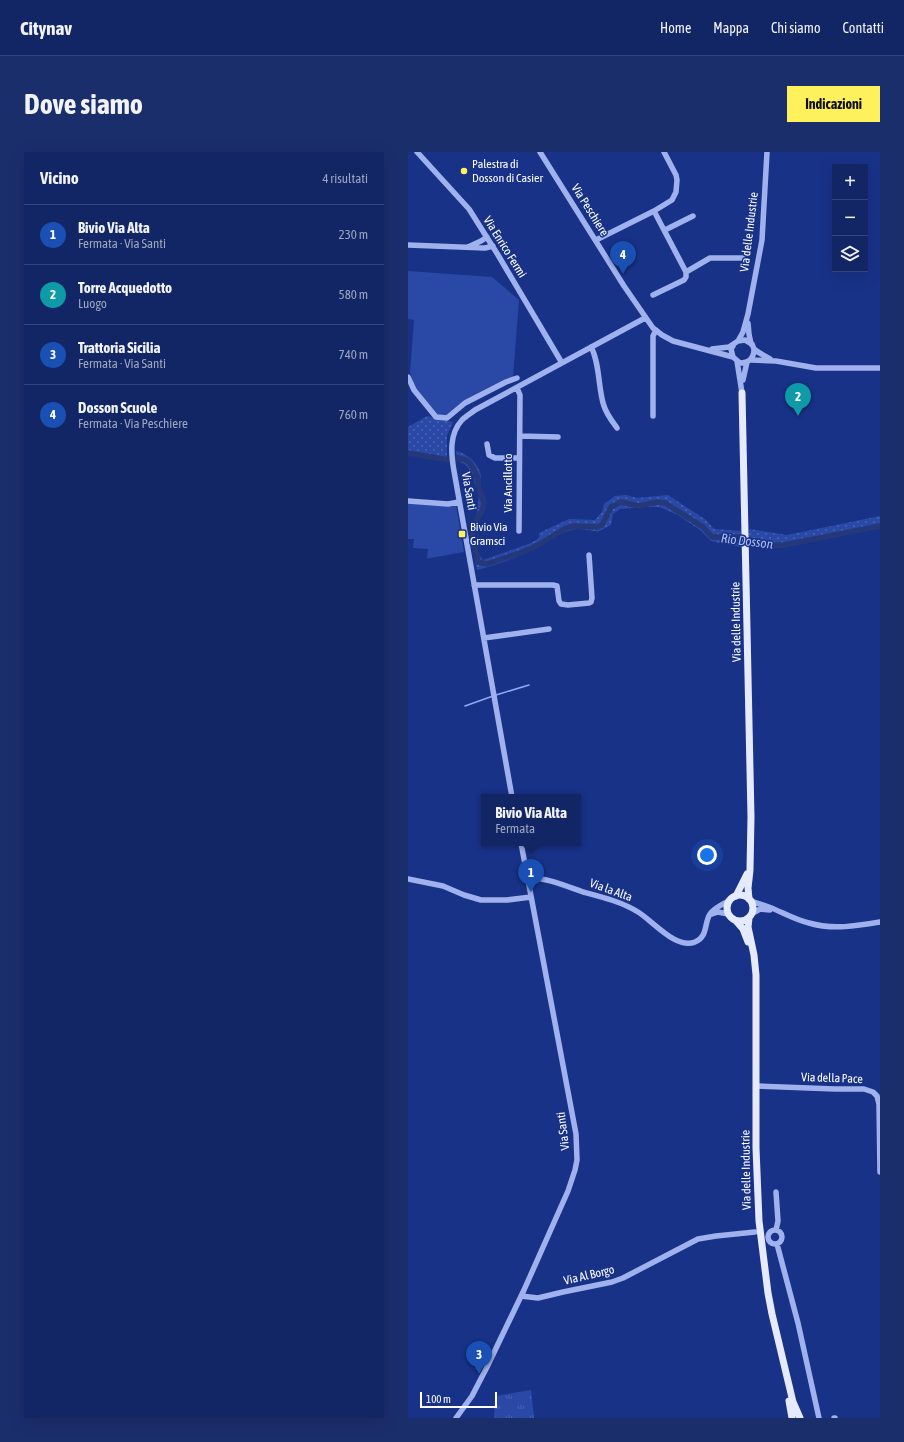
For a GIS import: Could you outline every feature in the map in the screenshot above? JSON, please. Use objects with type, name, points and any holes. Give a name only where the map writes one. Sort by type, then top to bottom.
[{"type":"main road","name":"Via delle Industrie","points":[[742,392],[751,850],[748,888],[750,900]]},
{"type":"main road","name":"Via delle Industrie","points":[[733,898],[746,874],[751,850]]},
{"type":"main road","points":[[745,896],[750,900],[753,909],[751,915],[743,921],[736,921],[728,914],[727,907],[733,898],[745,896]]},
{"type":"main road","name":"Via delle Industrie","points":[[751,915],[748,927],[754,955],[756,975],[756,1185],[760,1238],[768,1293],[793,1402],[800,1418]]},
{"type":"main road","name":"Via delle Industrie","points":[[736,921],[743,929],[747,939],[752,972],[752,1158],[755,1232],[766,1303],[792,1418]]},
{"type":"street","name":"Via Enrico Fermi","points":[[417,152],[459,196],[469,209],[493,246],[562,363]]},
{"type":"street","name":"Via Peschiere","points":[[540,152],[645,318],[656,330],[673,341],[700,347],[735,359]]},
{"type":"street","points":[[596,240],[654,211],[672,200],[676,188],[676,175],[664,152]]},
{"type":"street","name":"Via delle Industrie","points":[[738,341],[743,332],[748,314],[762,240],[767,152]]},
{"type":"street","points":[[653,295],[684,280],[686,277],[686,272],[654,211]]},
{"type":"street","points":[[664,230],[693,216]]},
{"type":"street","points":[[466,247],[487,237]]},
{"type":"street","points":[[408,245],[485,248],[493,246]]},
{"type":"street","points":[[686,272],[710,258],[743,258]]},
{"type":"street","name":"Via delle Industrie","points":[[748,314],[749,334],[753,347]]},
{"type":"street","name":"Via Santi","points":[[511,794],[452,462],[451,454],[455,431],[462,420],[475,410],[645,318]]},
{"type":"street","points":[[653,416],[653,336],[656,330]]},
{"type":"street","points":[[776,362],[763,356],[745,340],[738,341],[731,349],[735,359],[740,363],[749,361],[776,362],[816,368],[880,368]]},
{"type":"street","points":[[700,347],[715,349],[733,346]]},
{"type":"street","points":[[591,347],[598,373],[603,405],[606,413],[617,428]]},
{"type":"street","points":[[749,361],[754,353],[753,347]]},
{"type":"street","name":"Via delle Industrie","points":[[735,359],[742,392]]},
{"type":"street","name":"Via delle Industrie","points":[[742,392],[744,372],[749,361]]},
{"type":"street","points":[[408,377],[414,390],[436,417],[444,418],[447,418],[458,408],[475,398],[517,378]]},
{"type":"street","name":"Via Ancillotto","points":[[517,388],[520,395],[519,531]]},
{"type":"street","name":"Via Ancillotto","points":[[520,436],[558,437]]},
{"type":"street","points":[[487,444],[489,455],[495,458],[520,458]]},
{"type":"street","points":[[408,501],[448,504],[459,502]]},
{"type":"street","points":[[474,585],[553,585],[557,586],[559,601],[561,604],[568,605],[589,603],[591,602],[592,598],[589,555]]},
{"type":"street","points":[[484,638],[549,629]]},
{"type":"street","name":"Via Santi","points":[[456,1418],[472,1396],[521,1296],[568,1191],[575,1170],[577,1149],[570,1102],[530,898],[522,846]]},
{"type":"street","name":"Via la Alta","points":[[527,878],[538,878],[619,903],[639,912],[680,943],[686,944],[695,942],[701,938],[710,915]]},
{"type":"street","points":[[408,879],[443,886],[464,896],[481,900],[495,901],[530,898]]},
{"type":"street","points":[[710,915],[713,910],[733,898]]},
{"type":"street","points":[[750,900],[802,921],[817,925],[861,925],[880,922]]},
{"type":"street","points":[[751,915],[758,910],[766,909],[788,915]]},
{"type":"street","points":[[710,915],[718,912],[728,914]]},
{"type":"street","name":"Via della Pace","points":[[756,1086],[864,1089],[873,1092],[877,1096],[878,1104],[880,1172]]},
{"type":"street","points":[[776,1192],[778,1221],[776,1230]]},
{"type":"street","points":[[776,1230],[780,1232],[782,1236],[782,1240],[777,1244],[771,1243],[768,1238],[771,1232],[776,1230]]},
{"type":"street","name":"Via Al Borgo","points":[[521,1296],[538,1298],[612,1282],[623,1278],[698,1239],[755,1232]]},
{"type":"street","points":[[777,1244],[800,1333],[819,1418]]},
{"type":"green space","points":[[408,271],[492,277],[519,300],[513,377],[445,417],[436,416],[414,386],[410,372],[414,320],[408,319]]},
{"type":"green space","points":[[427,416],[453,422],[447,436],[447,459],[408,455],[408,427]]},
{"type":"green space","points":[[456,451],[464,454],[475,463],[481,476],[480,486],[486,502],[484,511],[475,530],[475,543],[476,548],[483,560],[531,543],[539,538],[539,533],[569,519],[595,520],[602,512],[604,504],[615,496],[626,495],[637,498],[668,495],[706,520],[714,529],[741,531],[741,547],[711,541],[700,530],[678,515],[659,507],[620,509],[613,514],[611,525],[597,532],[580,529],[572,530],[526,553],[498,564],[477,570],[470,531],[477,513],[479,494],[475,485],[474,476],[466,465],[457,460]]},
{"type":"green space","points":[[408,502],[456,505],[464,552],[427,559],[428,549],[413,548],[414,539],[408,539]]},
{"type":"green space","points":[[880,516],[880,528],[785,547],[774,548],[749,542],[749,529],[787,535]]},
{"type":"green space","points":[[531,1390],[534,1418],[494,1418],[495,1396]]},
{"type":"waterway","name":"Rio Dosson","points":[[408,453],[449,460],[458,458],[469,462],[478,479],[478,486],[484,503],[472,532],[478,562],[487,564],[525,551],[566,528],[575,526],[597,527],[602,525],[611,507],[621,502],[639,506],[657,502],[665,503],[703,527],[712,537],[737,537],[772,545],[784,545],[880,526]]},
{"type":"waterway","points":[[496,695],[529,685]]},
{"type":"waterway","points":[[465,706],[493,696]]},
{"type":"place","name":"Palestra di Dosson di Casier","points":[[464,171]]},
{"type":"place","name":"Dosson Scuole","points":[[623,274]]},
{"type":"place","name":"Torre Acquedotto","points":[[798,416]]},
{"type":"place","name":"Bivio Via Gramsci","points":[[462,534]]},
{"type":"place","name":"Bivio Via Alta","points":[[531,892]]},
{"type":"place","name":"Trattoria Sicilia","points":[[479,1374]]}]
